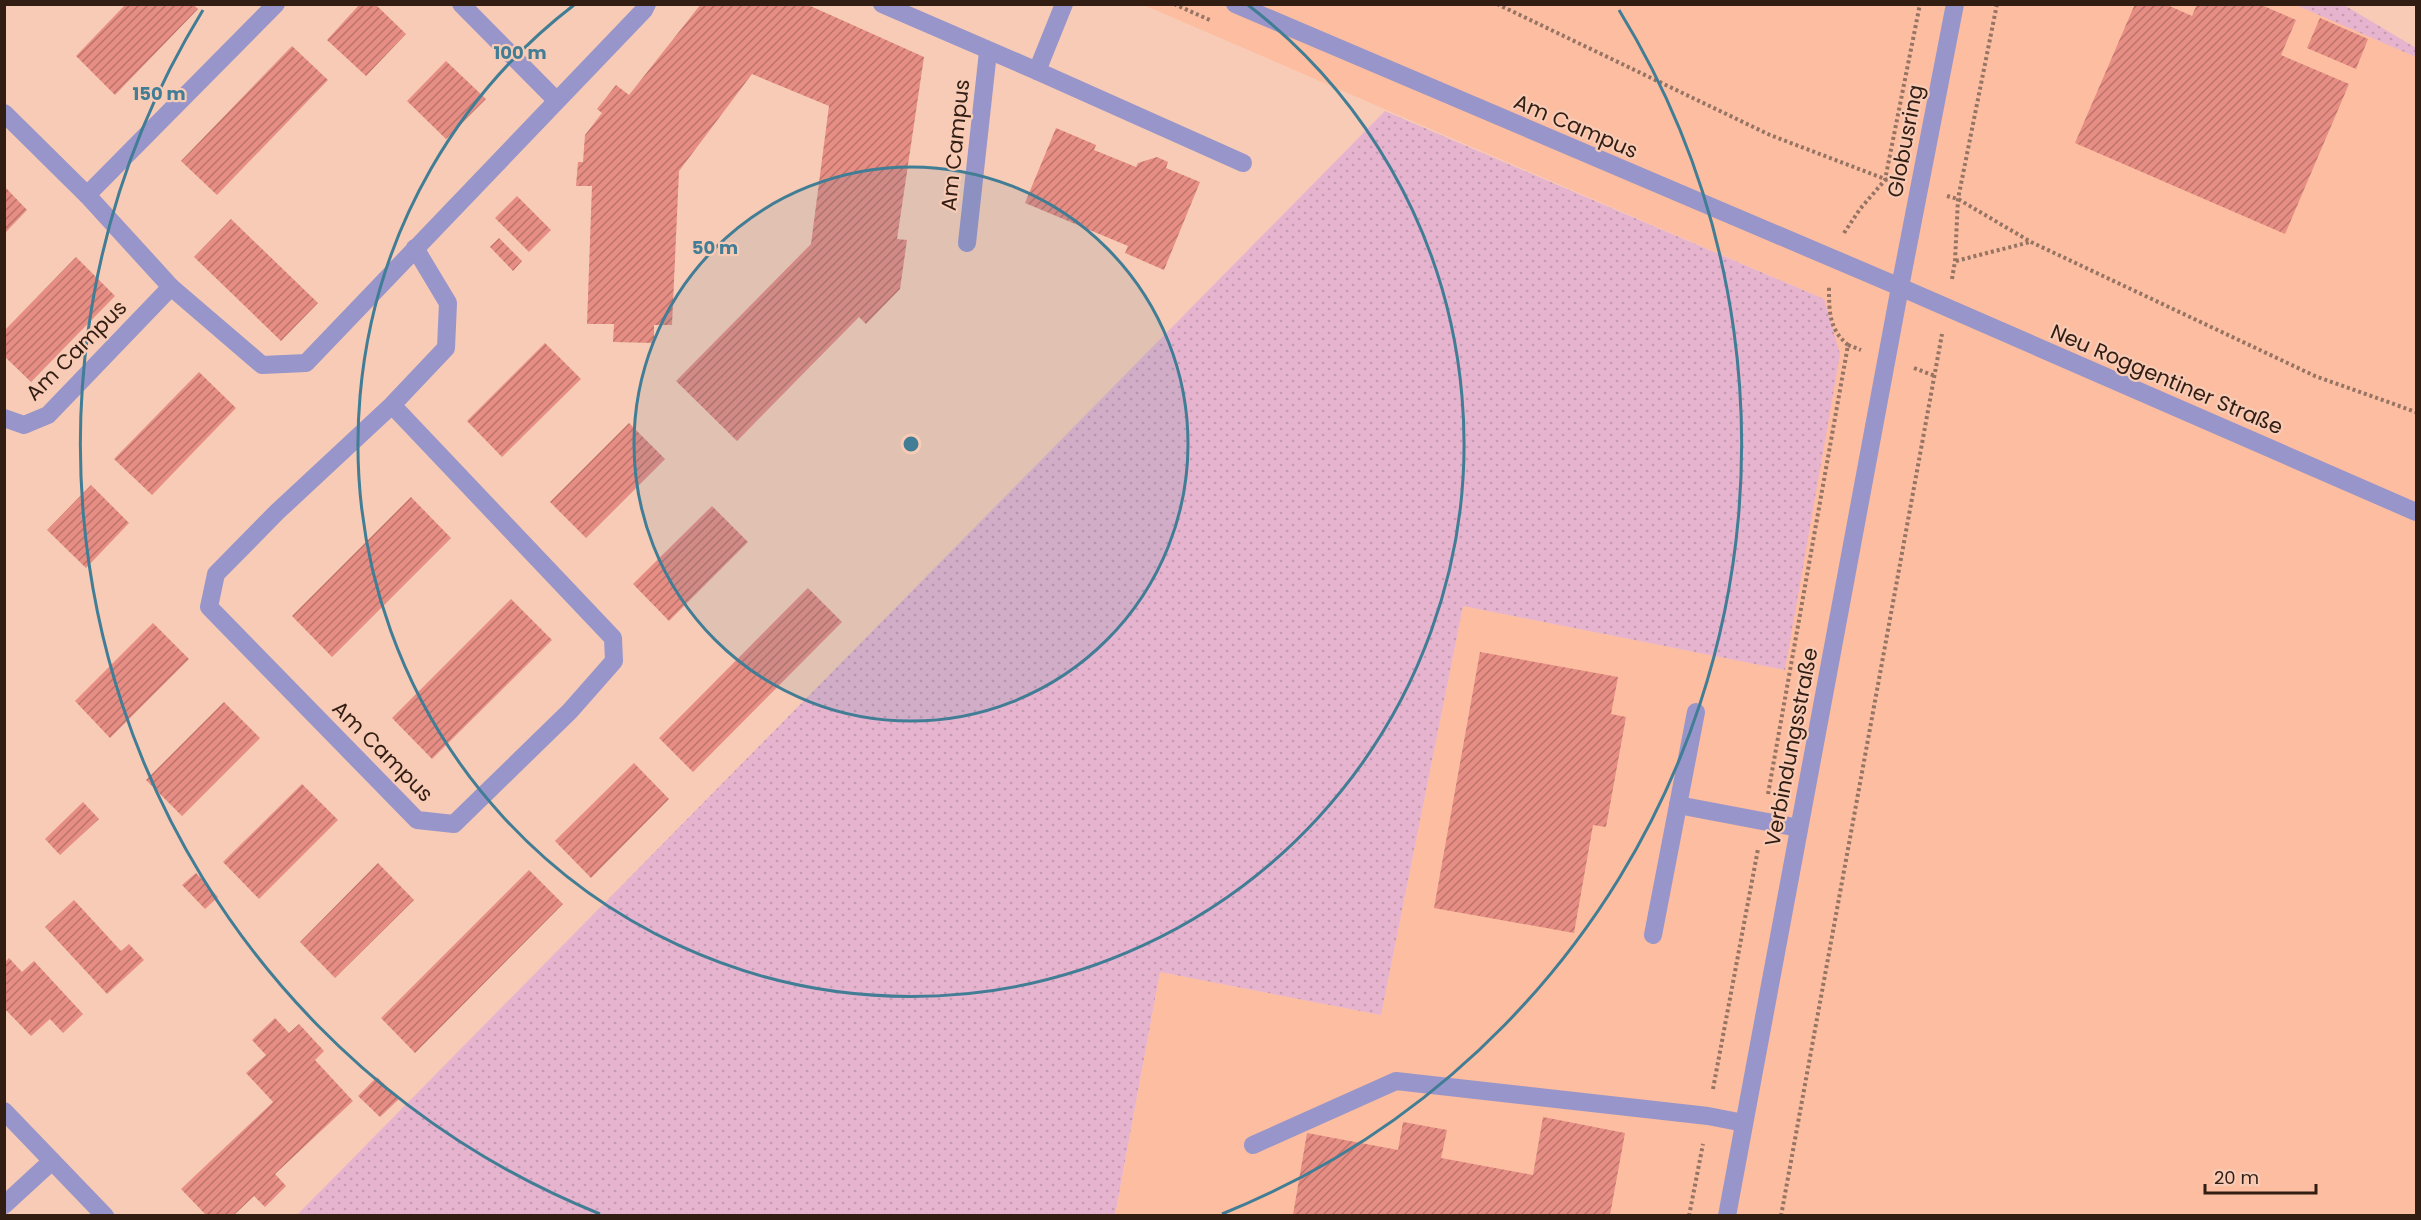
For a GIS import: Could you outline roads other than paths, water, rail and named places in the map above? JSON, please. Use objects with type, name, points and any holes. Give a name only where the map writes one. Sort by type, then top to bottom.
[{"type":"street","points":[[87,195],[276,4]]},
{"type":"street","points":[[462,4],[556,100]]},
{"type":"street","points":[[4,113],[87,195],[171,287],[262,365],[306,363],[644,10],[647,4]]},
{"type":"street","points":[[882,4],[1243,163]]},
{"type":"street","points":[[1037,71],[1064,4]]},
{"type":"street","name":"Am Campus","points":[[1235,4],[1900,286]]},
{"type":"street","name":"Globusring","points":[[1900,286],[1956,4]]},
{"type":"street","name":"Am Campus","points":[[967,243],[988,52]]},
{"type":"street","name":"Am Campus","points":[[392,405],[613,638],[614,661],[570,711],[454,824],[417,820],[209,607],[216,574],[277,512],[392,405],[446,348],[448,303],[415,248]]},
{"type":"street","name":"Neu Roggentiner Straße","points":[[1900,286],[2416,512]]},
{"type":"street","name":"Verbindungsstraße","points":[[1727,1215],[1900,286]]},
{"type":"street","name":"Am Campus","points":[[4,418],[24,425],[48,415],[171,287]]},
{"type":"street","points":[[1653,935],[1696,712]]},
{"type":"street","points":[[1678,805],[1799,828]]},
{"type":"street","points":[[1253,1145],[1396,1081],[1708,1116],[1744,1123]]},
{"type":"street","points":[[4,1111],[105,1215]]},
{"type":"street","points":[[4,1205],[52,1161]]}]
